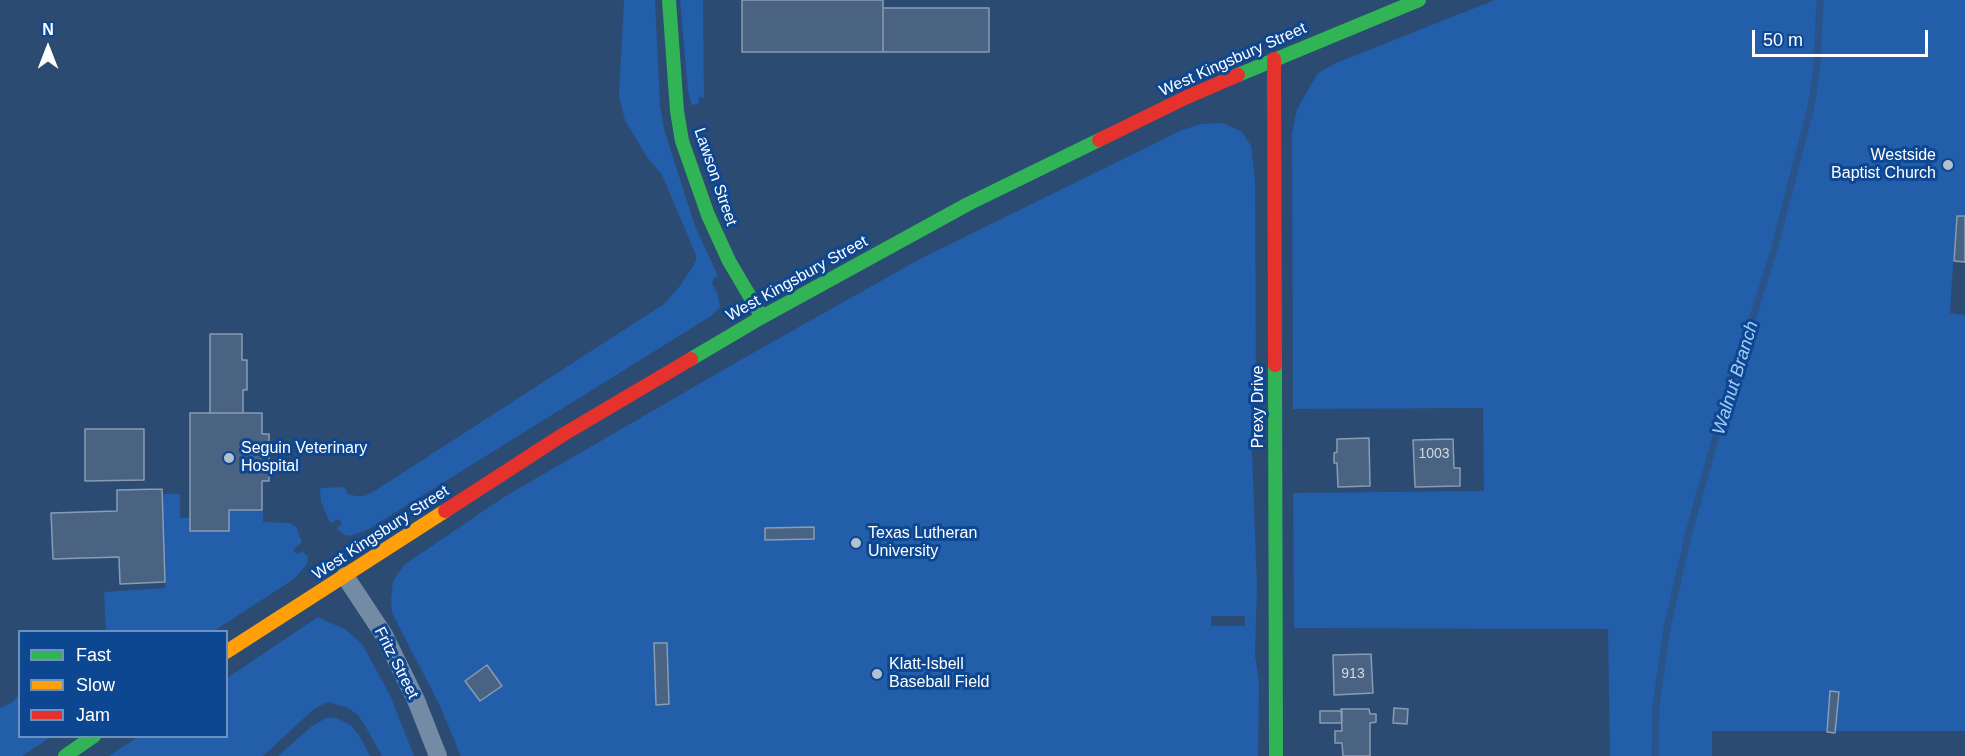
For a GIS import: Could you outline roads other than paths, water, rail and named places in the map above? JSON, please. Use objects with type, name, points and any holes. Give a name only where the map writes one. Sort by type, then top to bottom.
[{"type":"main road","name":"Lawson Street","points":[[669,0],[677,111],[682,141],[708,216],[729,261],[762,317]]},
{"type":"main road","name":"West Kingsbury Street","points":[[228,651],[564,434],[762,317],[968,204],[1187,97],[1419,0]]},
{"type":"main road","name":"Prexy Drive","points":[[1274,59],[1276,756]]},
{"type":"main road","points":[[65,756],[91,738]]},
{"type":"street","name":"Fritz Street","points":[[345,576],[384,635],[416,700],[438,756]]},
{"type":"waterway","name":"Walnut Branch","points":[[1655,756],[1656,706],[1667,628],[1688,536],[1720,421],[1773,253],[1811,107],[1817,66],[1820,0]]},
{"type":"place","name":"Westside Baptist Church","points":[[1948,165]]},
{"type":"place","name":"Seguin Veterinary Hospital","points":[[229,458]]},
{"type":"place","name":"Texas Lutheran University","points":[[856,543]]},
{"type":"place","name":"Klatt-Isbell Baseball Field","points":[[877,674]]}]
